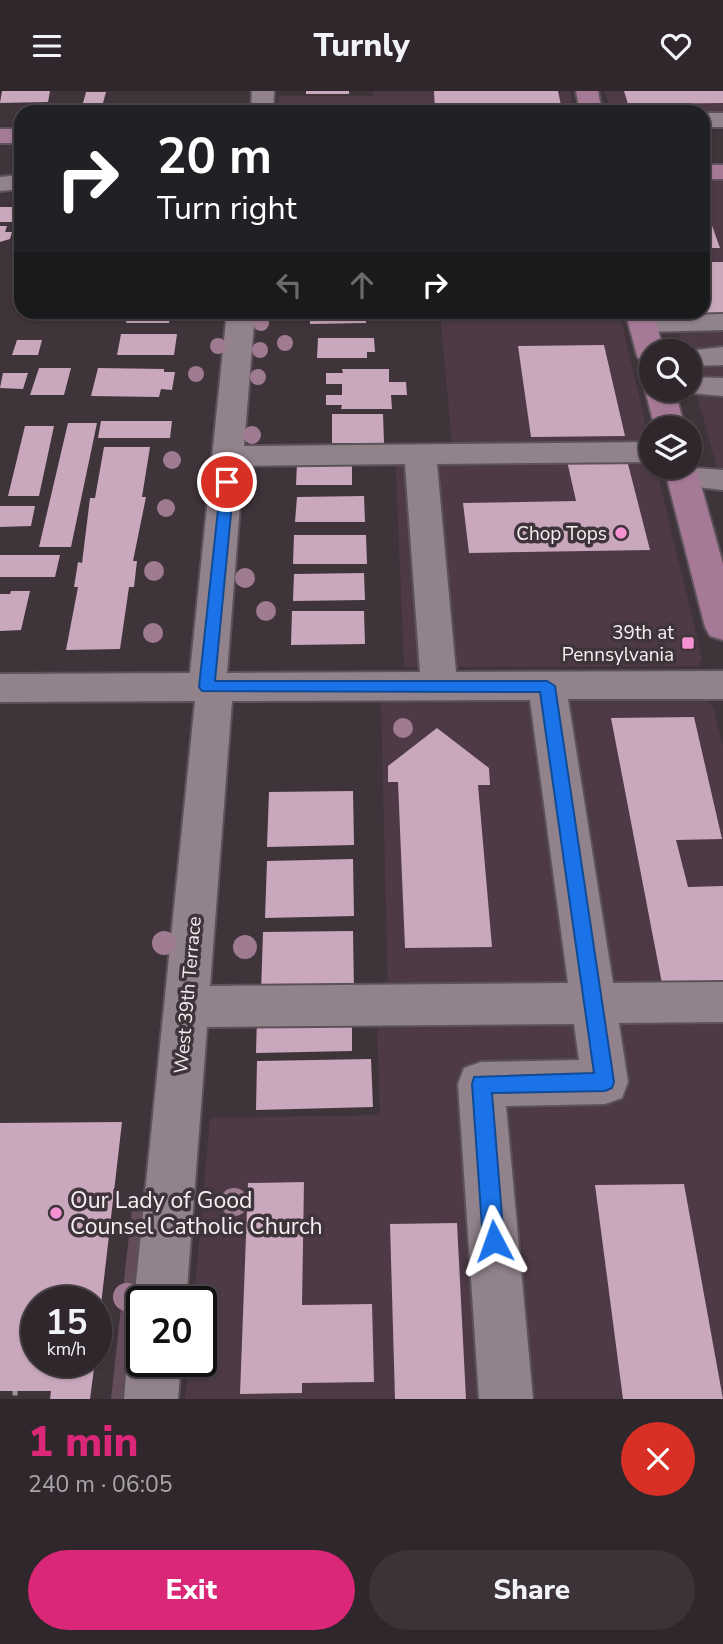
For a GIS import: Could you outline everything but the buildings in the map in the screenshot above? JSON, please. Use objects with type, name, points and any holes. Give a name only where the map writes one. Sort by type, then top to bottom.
[{"type":"main road","points":[[641,319],[647,339]]},
{"type":"main road","points":[[683,479],[723,627]]},
{"type":"street","name":"West 39th Terrace","points":[[161,1286],[241,319]]},
{"type":"street","points":[[662,319],[723,322]]},
{"type":"street","points":[[702,357],[723,356]]},
{"type":"street","points":[[702,386],[723,387]]},
{"type":"street","points":[[229,456],[639,452]]},
{"type":"street","points":[[420,454],[439,687]]},
{"type":"street","points":[[702,476],[723,480]]},
{"type":"street","points":[[0,688],[723,685]]},
{"type":"street","points":[[506,1399],[481,1084],[605,1082],[547,686]]},
{"type":"street","points":[[186,1007],[723,1002]]},
{"type":"street","points":[[151,1399],[153,1377]]},
{"type":"shaded area","points":[[373,91],[570,91],[573,105],[277,105],[278,96],[373,96]]},
{"type":"shaded area","points":[[605,91],[723,91],[723,112],[710,112],[710,105],[609,105]]},
{"type":"shaded area","points":[[710,179],[723,180],[723,488],[699,402],[702,402],[702,339],[680,339],[674,319],[710,319]]},
{"type":"shaded area","points":[[441,319],[621,319],[644,416],[639,416],[639,479],[659,479],[702,659],[698,666],[404,667],[395,445],[452,444]]},
{"type":"shaded area","points":[[703,697],[713,707],[723,748],[723,1399],[185,1399],[187,1377],[217,1377],[217,1286],[195,1286],[210,1118],[380,1115],[376,995],[388,993],[381,698]]},
{"type":"shaded area","points":[[133,1199],[144,1199],[135,1286],[126,1286],[126,1370],[123,1399],[111,1399]]},
{"type":"place","name":"Chop Tops","points":[[621,533]]},
{"type":"place","name":"39th at Pennsylvania","points":[[688,643]]},
{"type":"place","name":"Our Lady of Good Counsel Catholic Church","points":[[56,1213]]},
{"type":"route","points":[[227,482],[207,687],[547,686],[605,1082],[481,1084],[494,1241]]}]
